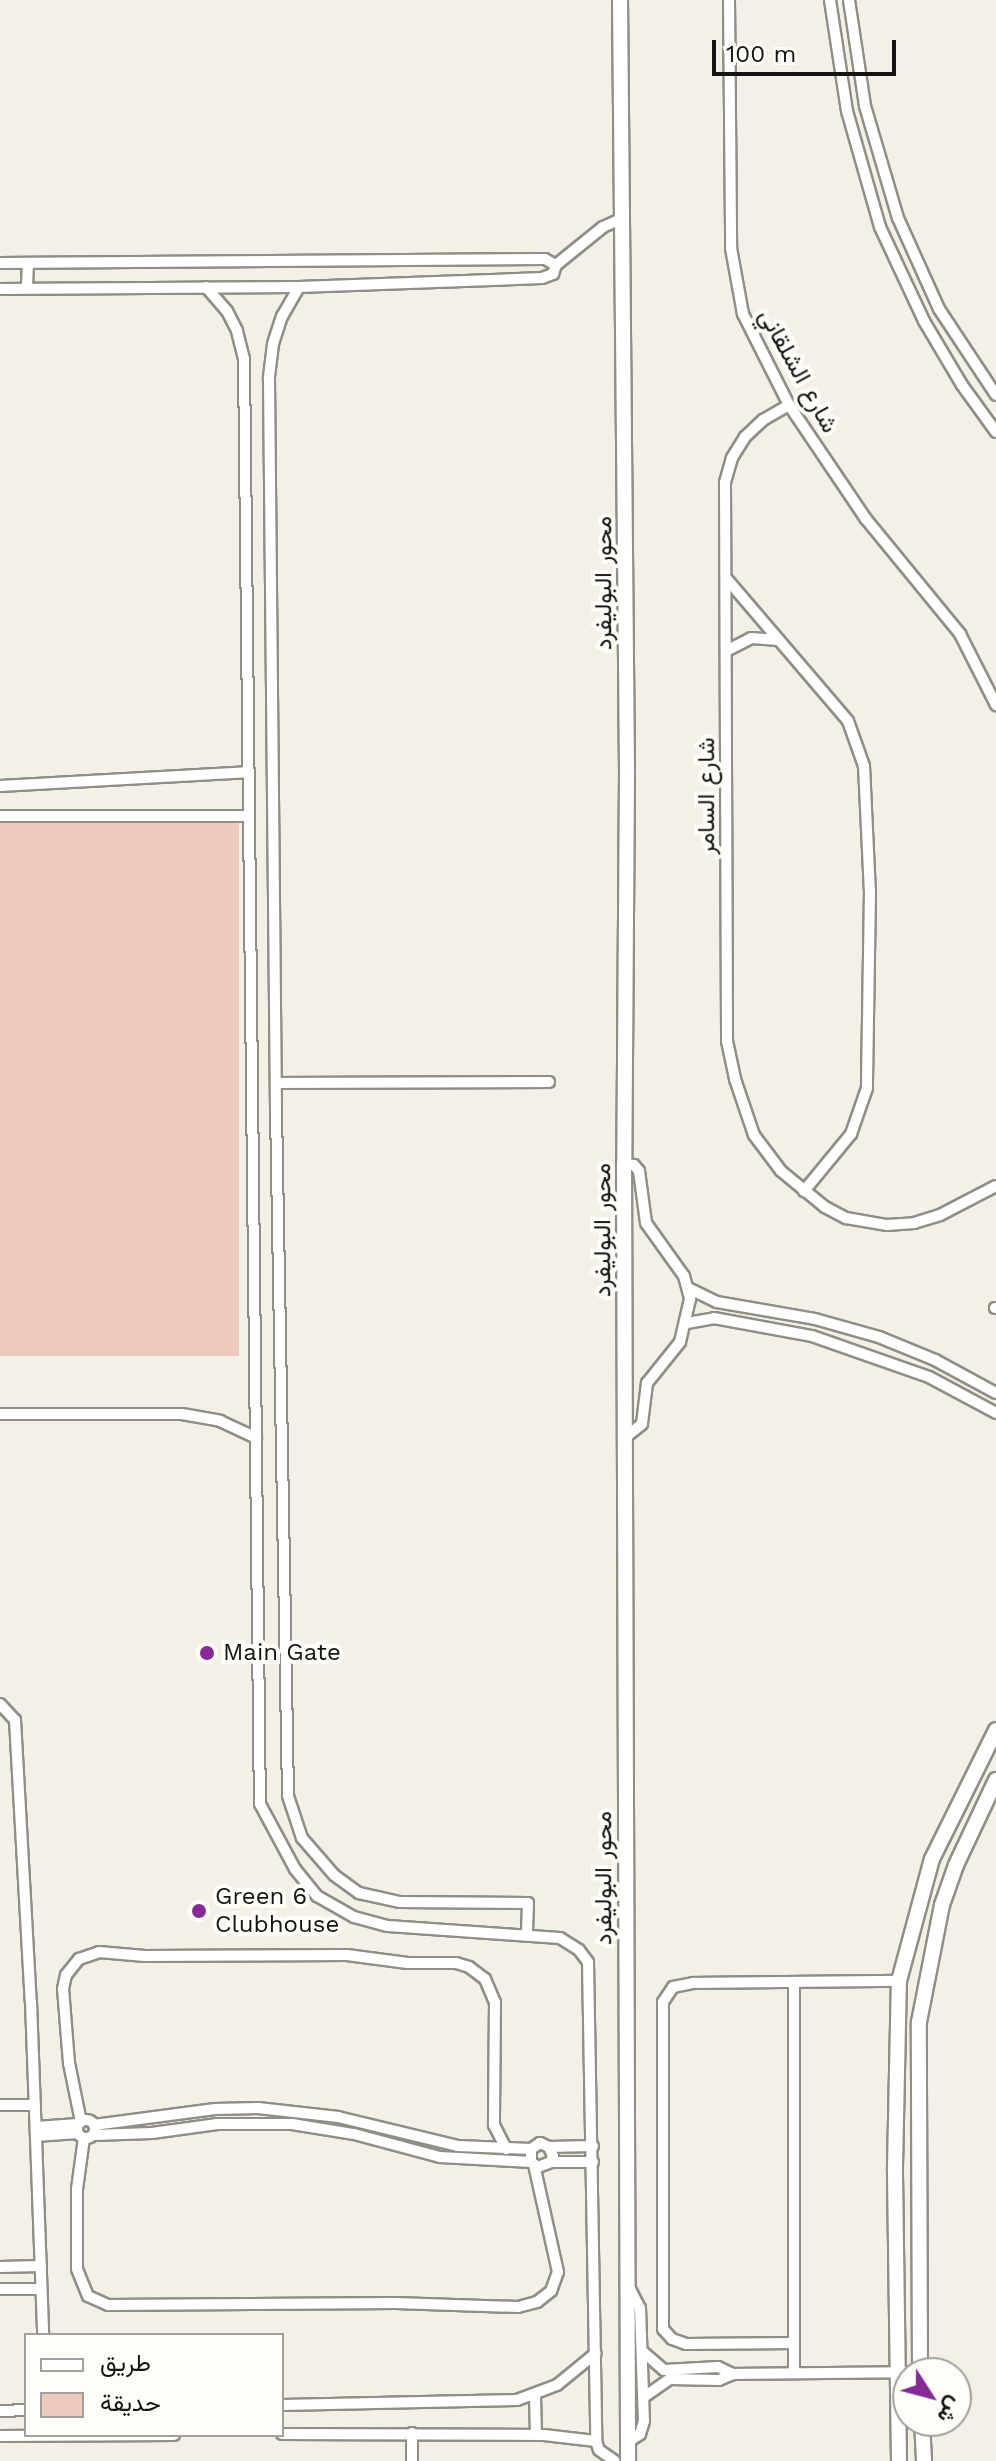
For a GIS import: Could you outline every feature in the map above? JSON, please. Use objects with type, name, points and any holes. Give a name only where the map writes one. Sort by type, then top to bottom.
[{"type":"street","name":"محور البوليفرد","points":[[620,0],[627,1019],[624,1164],[628,2461]]},
{"type":"street","name":"شارع الشلقاني","points":[[729,0],[732,270],[749,328],[789,405],[866,519],[960,634],[996,705]]},
{"type":"street","points":[[830,0],[840,76],[872,203],[906,287],[962,385],[996,432]]},
{"type":"street","points":[[849,0],[858,74],[898,218],[924,278],[958,340],[996,395]]},
{"type":"street","points":[[857,146],[875,142]]},
{"type":"street","points":[[0,289],[299,287],[542,278],[553,274],[556,265],[603,227],[623,218]]},
{"type":"street","points":[[0,263],[545,259],[556,265]]},
{"type":"street","points":[[27,288],[28,263]]},
{"type":"street","points":[[206,287],[227,311],[237,331],[244,359],[260,1804],[295,1869],[317,1896],[354,1917],[388,1926],[527,1935],[567,1941],[588,1962],[596,2441],[599,2450],[615,2461]]},
{"type":"street","points":[[299,287],[282,316],[273,344],[269,379],[288,1796],[302,1838],[334,1875],[359,1893],[400,1902],[528,1903],[527,1935]]},
{"type":"street","name":"شارع السامر","points":[[789,405],[753,428],[732,458],[725,483],[727,1041],[735,1079],[754,1135],[781,1171],[804,1191]]},
{"type":"street","points":[[726,578],[848,721],[862,754],[867,793],[870,891],[867,1088],[851,1134],[804,1191],[846,1218],[887,1225],[940,1215],[996,1186]]},
{"type":"street","points":[[726,651],[751,638],[779,640]]},
{"type":"street","points":[[0,786],[247,772]]},
{"type":"street","points":[[0,816],[247,816]]},
{"type":"street","points":[[277,1083],[549,1082]]},
{"type":"street","points":[[624,1164],[634,1165],[639,1171],[646,1223],[676,1264],[688,1288],[687,1323],[680,1342],[647,1383],[642,1424],[626,1437]]},
{"type":"street","points":[[688,1288],[717,1302],[815,1319],[879,1337],[935,1360],[996,1393]]},
{"type":"street","points":[[687,1323],[722,1319],[832,1342],[929,1377],[996,1413]]},
{"type":"street","points":[[0,1414],[182,1414],[220,1421],[256,1438]]},
{"type":"street","points":[[0,1704],[15,1720],[35,2105],[43,2333]]},
{"type":"street","points":[[898,2357],[895,2151],[899,1981],[932,1859],[996,1730]]},
{"type":"street","points":[[920,2357],[919,2022],[942,1905],[956,1865],[996,1780]]},
{"type":"street","points":[[483,2148],[494,2125],[495,2002],[485,1979],[469,1967],[347,1955],[145,1956],[99,1952],[74,1963],[63,1989],[69,2063],[85,2129],[77,2189],[77,2269],[88,2296],[108,2305],[396,2303],[518,2307],[542,2299],[557,2280],[557,2263],[538,2187],[540,2164],[549,2147]]},
{"type":"street","points":[[794,2343],[686,2344],[672,2339],[662,2322],[662,2012],[667,1993],[673,1987],[693,1983],[899,1981]]},
{"type":"street","points":[[794,1982],[794,2373]]},
{"type":"street","points":[[0,2105],[35,2105]]},
{"type":"street","points":[[85,2129],[215,2109],[292,2110],[338,2117],[443,2143],[483,2148],[531,2149],[540,2143],[549,2147],[593,2146]]},
{"type":"street","points":[[292,2110],[292,2124]]},
{"type":"street","points":[[36,2131],[85,2129],[152,2133],[217,2124],[292,2124],[354,2134],[440,2157],[540,2164],[593,2162]]},
{"type":"street","points":[[494,2125],[506,2149]]},
{"type":"street","points":[[440,2157],[443,2143]]},
{"type":"street","points":[[531,2149],[540,2164]]},
{"type":"street","points":[[41,2266],[5,2267],[6,2289],[41,2289]]},
{"type":"street","points":[[627,2283],[640,2308],[644,2397],[642,2430],[628,2442]]},
{"type":"street","points":[[642,2351],[664,2370],[702,2374],[719,2380],[733,2374],[892,2372]]},
{"type":"street","points":[[284,2405],[511,2400],[535,2395],[568,2379],[596,2353]]},
{"type":"street","points":[[644,2397],[670,2379],[702,2374]]},
{"type":"street","points":[[535,2395],[536,2435]]},
{"type":"street","points":[[0,2411],[24,2410]]},
{"type":"street","points":[[412,2433],[412,2461]]},
{"type":"street","points":[[284,2434],[536,2435],[596,2441]]},
{"type":"street","points":[[0,2436],[24,2436]]},
{"type":"street","points":[[899,2437],[899,2461]]},
{"type":"street","points":[[923,2437],[924,2461]]},
{"type":"green space","points":[[0,823],[239,823],[239,1356],[0,1356]]},
{"type":"place","name":"Main Gate","points":[[207,1653]]},
{"type":"place","name":"Green 6 Clubhouse","points":[[199,1911]]}]
